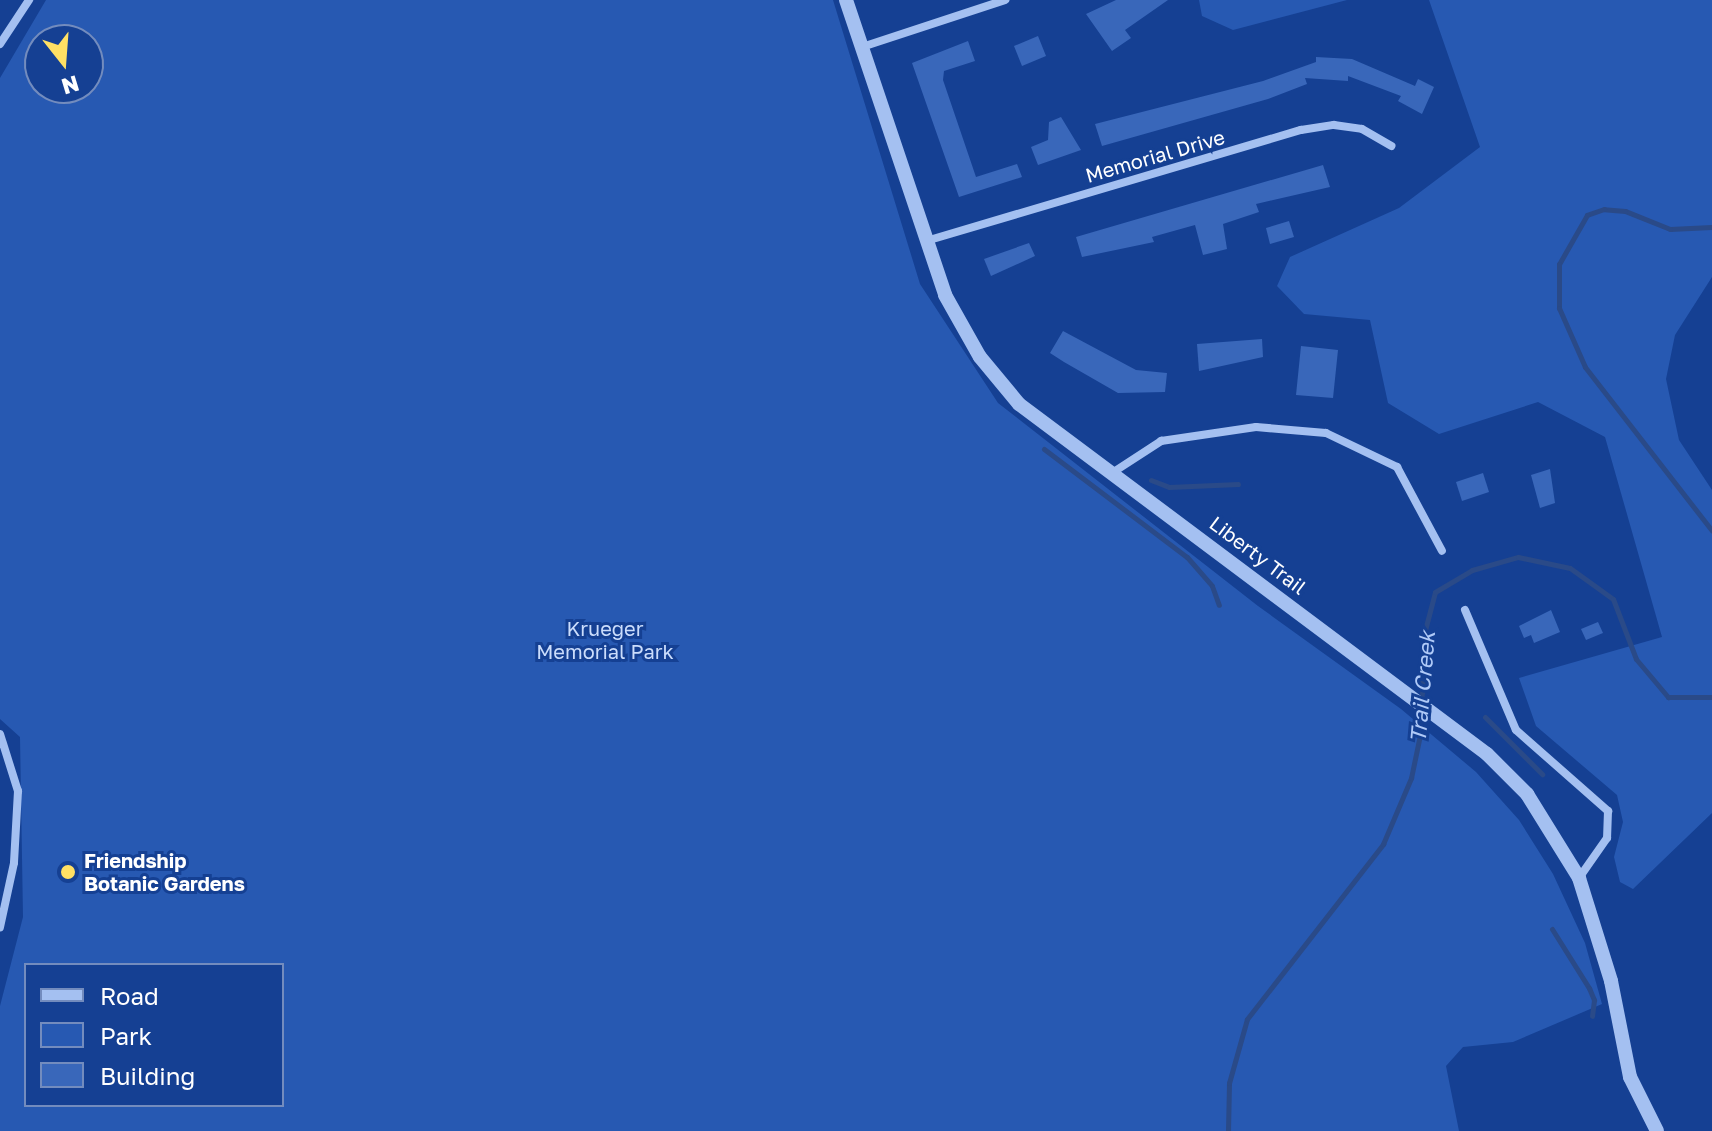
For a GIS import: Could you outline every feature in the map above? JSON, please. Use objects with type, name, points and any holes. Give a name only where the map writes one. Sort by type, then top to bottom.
[{"type":"street","points":[[0,44],[29,0]]},
{"type":"street","name":"Liberty Trail","points":[[846,0],[945,295],[980,357],[1019,404],[1487,754],[1527,794],[1579,878],[1611,981],[1630,1077],[1657,1131]]},
{"type":"street","points":[[862,47],[1005,0]]},
{"type":"street","name":"Memorial Drive","points":[[926,241],[1301,130],[1334,125],[1362,129],[1392,146]]},
{"type":"street","points":[[1112,473],[1161,441],[1256,427],[1326,433],[1397,467],[1442,551]]},
{"type":"street","points":[[1465,610],[1516,730],[1608,811],[1607,838],[1579,878]]},
{"type":"street","points":[[0,734],[18,791],[14,863],[0,927]]},
{"type":"green space","name":"Krueger Memorial Park","points":[[46,0],[833,0],[920,284],[998,403],[1258,606],[1401,709],[1476,772],[1519,820],[1553,874],[1585,943],[1602,1004],[1513,1042],[1463,1047],[1446,1066],[1459,1131],[0,1131],[0,1006],[23,917],[20,737],[0,719],[0,78],[24,37],[24,104],[104,104],[104,24],[32,24]]},
{"type":"green space","points":[[1199,0],[1347,0],[1233,30],[1202,16]]},
{"type":"green space","points":[[1429,0],[1712,0],[1712,277],[1675,335],[1666,379],[1679,440],[1712,490],[1712,813],[1633,889],[1620,882],[1614,857],[1623,822],[1617,795],[1536,726],[1519,678],[1662,637],[1605,437],[1538,402],[1439,434],[1388,403],[1370,320],[1304,314],[1277,286],[1290,257],[1399,208],[1480,147]]},
{"type":"building","points":[[1116,0],[1168,0],[1125,30],[1131,38],[1112,51],[1086,14]]},
{"type":"building","points":[[1038,36],[1046,56],[1022,66],[1014,46]]},
{"type":"building","points":[[968,41],[975,61],[944,71],[943,80],[976,177],[1017,164],[1022,177],[959,197],[912,63]]},
{"type":"building","points":[[1316,57],[1352,59],[1415,86],[1418,79],[1434,87],[1422,114],[1398,101],[1401,96],[1348,76],[1348,81],[1305,78],[1307,84],[1268,99],[1102,146],[1095,124],[1263,81],[1316,62]]},
{"type":"building","points":[[1061,117],[1081,150],[1038,165],[1031,147],[1048,140],[1049,122]]},
{"type":"building","points":[[1323,165],[1330,187],[1256,204],[1259,212],[1223,224],[1227,249],[1203,255],[1195,225],[1152,237],[1154,242],[1082,257],[1076,237]]},
{"type":"building","points":[[1289,221],[1294,237],[1270,244],[1266,228]]},
{"type":"building","points":[[1029,243],[1035,256],[991,276],[984,259]]},
{"type":"building","points":[[1063,331],[1136,370],[1167,373],[1165,392],[1118,393],[1064,362],[1050,353]]},
{"type":"building","points":[[1262,339],[1263,357],[1199,371],[1197,344]]},
{"type":"building","points":[[1301,346],[1338,350],[1333,398],[1296,395]]},
{"type":"building","points":[[1550,469],[1555,503],[1540,508],[1531,475]]},
{"type":"building","points":[[1483,473],[1489,492],[1462,501],[1456,482]]},
{"type":"building","points":[[1551,610],[1560,632],[1534,643],[1531,635],[1524,638],[1519,626]]},
{"type":"building","points":[[1598,622],[1603,633],[1586,640],[1581,629]]},
{"type":"waterway","name":"Trail Creek","points":[[1712,227],[1670,229],[1625,211],[1604,209],[1587,215],[1559,264],[1559,308],[1585,367],[1712,531]]},
{"type":"waterway","points":[[1044,449],[1187,557],[1212,586],[1219,605]]},
{"type":"waterway","points":[[1151,480],[1169,487],[1238,484]]},
{"type":"waterway","name":"Trail Creek","points":[[1228,1131],[1229,1083],[1247,1019],[1383,844],[1411,778],[1421,730],[1424,634],[1435,592],[1472,570],[1518,557],[1570,568],[1613,599],[1636,659],[1668,697],[1712,697]]},
{"type":"waterway","points":[[1485,717],[1542,774]]},
{"type":"waterway","points":[[1552,929],[1589,988],[1594,1000],[1592,1016]]},
{"type":"place","name":"Friendship Botanic Gardens","points":[[68,872]]}]
